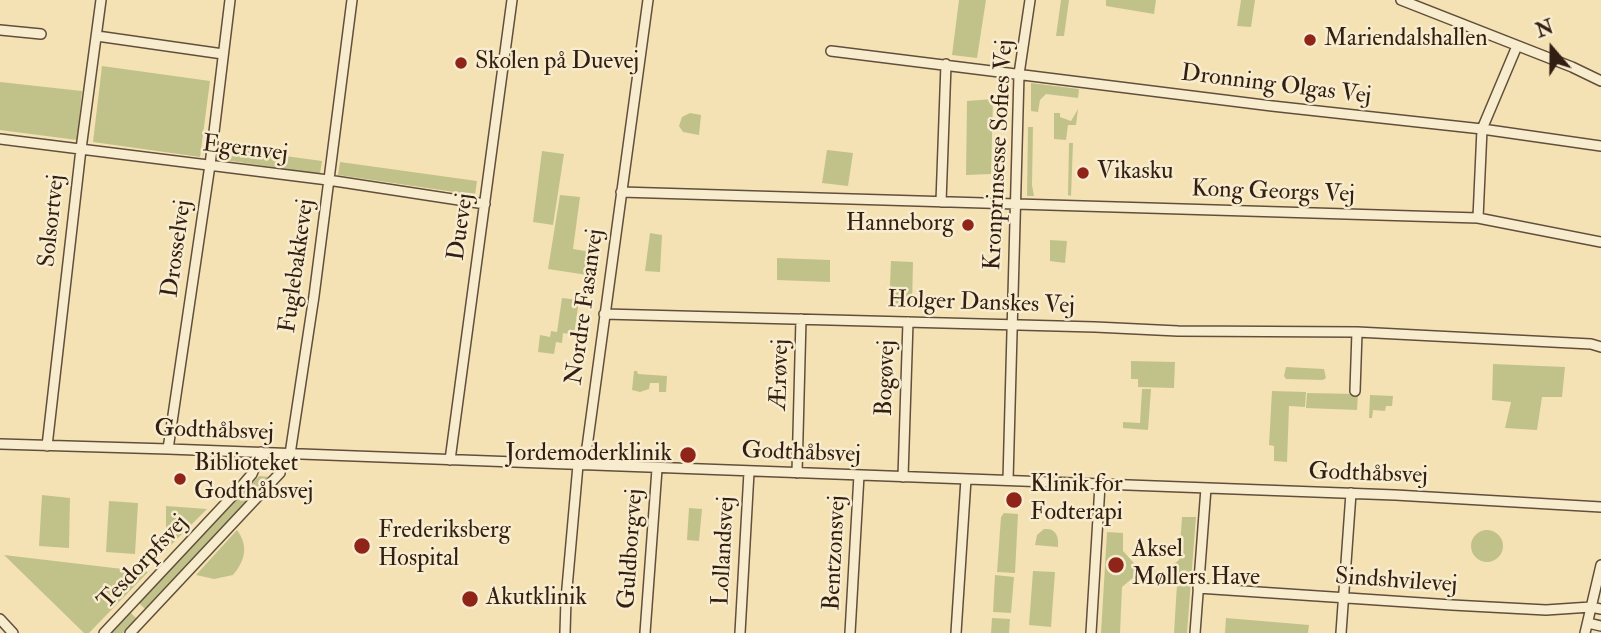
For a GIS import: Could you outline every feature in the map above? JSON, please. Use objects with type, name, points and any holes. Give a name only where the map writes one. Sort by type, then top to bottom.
[{"type":"street","name":"Solsortvej","points":[[47,446],[101,0]]},
{"type":"street","name":"Drosselvej","points":[[168,449],[210,165],[230,0]]},
{"type":"street","name":"Fuglebakkevej","points":[[286,454],[328,180],[352,0]]},
{"type":"street","name":"Duevej","points":[[450,460],[512,0]]},
{"type":"street","name":"Nordre Fasanvej","points":[[563,633],[578,466],[587,447],[649,0]]},
{"type":"street","name":"Kronprinsesse Sofies Vej","points":[[1008,480],[1019,75],[1030,0]]},
{"type":"street","points":[[1401,0],[1601,81]]},
{"type":"street","points":[[0,30],[41,34]]},
{"type":"street","points":[[97,36],[223,54]]},
{"type":"street","points":[[1478,218],[1482,129],[1517,46]]},
{"type":"street","name":"Dronning Olgas Vej","points":[[831,51],[1482,129],[1601,146]]},
{"type":"street","points":[[941,202],[946,64]]},
{"type":"street","name":"Egernvej","points":[[0,139],[328,180],[485,204]]},
{"type":"street","name":"Kong Georgs Vej","points":[[621,192],[1478,218],[1601,242]]},
{"type":"street","name":"Holger Danskes Vej","points":[[604,314],[1178,331],[1357,332],[1481,337],[1591,344],[1601,347]]},
{"type":"street","name":"Ærøvej","points":[[797,473],[802,319]]},
{"type":"street","name":"Bogøvej","points":[[903,477],[908,322]]},
{"type":"street","points":[[1355,391],[1357,332]]},
{"type":"street","name":"Godthåbsvej","points":[[0,444],[1351,493],[1601,507]]},
{"type":"street","name":"Tesdorpfsvej","points":[[104,633],[240,488],[252,474],[261,452]]},
{"type":"street","name":"Tesdorpfsvej","points":[[130,633],[280,473],[286,454]]},
{"type":"street","name":"Guldborgvej","points":[[645,633],[657,468]]},
{"type":"street","name":"Lollandsvej","points":[[740,633],[749,472]]},
{"type":"street","name":"Bentzonsvej","points":[[850,633],[859,475]]},
{"type":"street","points":[[956,633],[966,479]]},
{"type":"street","points":[[1091,633],[1100,485]]},
{"type":"street","points":[[1195,633],[1206,488]]},
{"type":"street","points":[[1341,633],[1351,493]]},
{"type":"street","points":[[1585,633],[1596,608],[1601,565]]},
{"type":"street","name":"Sindshvilevej","points":[[1198,587],[1546,610],[1596,608]]},
{"type":"street","points":[[0,620],[13,633]]},
{"type":"street","points":[[1588,623],[1601,625]]},
{"type":"green space","points":[[959,0],[986,0],[977,58],[952,55]]},
{"type":"green space","points":[[1061,0],[1069,0],[1064,36],[1056,36]]},
{"type":"green space","points":[[1106,0],[1156,0],[1154,14],[1106,6]]},
{"type":"green space","points":[[1241,0],[1255,0],[1251,27],[1237,26]]},
{"type":"green space","points":[[102,66],[210,81],[200,157],[93,142]]},
{"type":"green space","points":[[0,82],[82,91],[77,140],[0,130]]},
{"type":"green space","points":[[1031,83],[1079,89],[1078,98],[1046,94],[1040,100],[1038,112],[1031,111]]},
{"type":"green space","points":[[993,99],[991,174],[966,175],[967,101]]},
{"type":"green space","points":[[1078,109],[1076,125],[1068,125],[1066,140],[1054,139],[1054,113],[1060,113],[1060,117],[1071,121]]},
{"type":"green space","points":[[690,113],[701,115],[699,135],[683,132],[679,126],[682,117]]},
{"type":"green space","points":[[1028,127],[1033,127],[1034,196],[1027,196]]},
{"type":"green space","points":[[1069,143],[1073,143],[1071,196],[1068,195]]},
{"type":"green space","points":[[219,147],[322,161],[320,174],[217,159]]},
{"type":"green space","points":[[827,150],[853,153],[848,186],[822,183]]},
{"type":"green space","points":[[542,151],[564,154],[553,225],[533,222]]},
{"type":"green space","points":[[340,162],[477,181],[475,195],[338,175]]},
{"type":"green space","points":[[560,195],[580,197],[573,249],[597,253],[594,276],[548,269]]},
{"type":"green space","points":[[650,233],[662,235],[660,272],[645,271]]},
{"type":"green space","points":[[1050,240],[1067,241],[1065,263],[1050,261]]},
{"type":"green space","points":[[777,258],[830,260],[830,282],[777,280]]},
{"type":"green space","points":[[891,261],[913,262],[912,307],[889,307]]},
{"type":"green space","points":[[562,298],[579,300],[574,335],[563,333],[562,343],[556,342],[554,354],[538,352],[540,335],[550,337],[551,331],[557,332]]},
{"type":"green space","points":[[1131,361],[1175,362],[1174,388],[1138,387],[1138,379],[1131,379]]},
{"type":"green space","points":[[1493,364],[1565,367],[1562,397],[1542,397],[1537,430],[1505,428],[1511,402],[1492,400]]},
{"type":"green space","points":[[1286,367],[1324,369],[1326,378],[1286,379]]},
{"type":"green space","points":[[634,371],[638,374],[667,376],[666,392],[659,392],[659,383],[650,383],[649,389],[640,392],[632,390]]},
{"type":"green space","points":[[1142,389],[1151,389],[1148,430],[1123,428],[1123,422],[1140,423]]},
{"type":"green space","points":[[1272,391],[1306,392],[1305,407],[1289,406],[1287,462],[1274,461],[1274,446],[1269,445]]},
{"type":"green space","points":[[1307,393],[1358,394],[1357,410],[1306,408]]},
{"type":"green space","points":[[1370,395],[1393,396],[1392,406],[1386,406],[1385,411],[1373,410],[1372,418],[1369,418]]},
{"type":"green space","points":[[259,476],[271,477],[145,609],[139,603]]},
{"type":"green space","points":[[42,495],[70,498],[69,548],[39,546]]},
{"type":"green space","points":[[109,501],[138,503],[135,554],[106,552]]},
{"type":"green space","points":[[166,506],[207,509],[166,550]]},
{"type":"green space","points":[[689,508],[702,509],[699,541],[687,540]]},
{"type":"green space","points":[[1004,513],[1018,514],[1015,573],[997,572],[1001,517]]},
{"type":"green space","name":"Aksel Møllers Have","points":[[1182,517],[1196,517],[1187,633],[1174,633],[1177,584],[1166,570],[1179,560]]},
{"type":"green space","points":[[1044,529],[1056,534],[1058,547],[1035,545],[1037,535]]},
{"type":"green space","points":[[237,530],[243,542],[244,553],[233,575],[214,579],[196,575]]},
{"type":"green space","points":[[1487,530],[1498,535],[1503,546],[1498,557],[1487,562],[1476,557],[1471,546],[1476,535]]},
{"type":"green space","name":"Aksel Møllers Have","points":[[1107,532],[1123,533],[1123,551],[1141,571],[1122,587],[1120,633],[1101,633]]},
{"type":"green space","points":[[4,555],[148,572],[89,633],[84,633]]},
{"type":"green space","points":[[1033,571],[1055,572],[1051,627],[1029,625]]},
{"type":"green space","points":[[995,575],[1014,577],[1011,613],[993,612]]},
{"type":"green space","points":[[130,612],[137,619],[123,633],[110,633]]},
{"type":"green space","points":[[992,618],[1010,619],[1009,633],[991,633]]},
{"type":"green space","points":[[1226,618],[1309,625],[1308,633],[1225,633]]},
{"type":"place","name":"Mariendalshallen","points":[[1310,40]]},
{"type":"place","name":"Skolen på Duevej","points":[[461,63]]},
{"type":"place","name":"Vikasku","points":[[1083,173]]},
{"type":"place","name":"Hanneborg","points":[[968,225]]},
{"type":"place","name":"Jordemoderklinik","points":[[688,455]]},
{"type":"place","name":"Biblioteket Godthåbsvej","points":[[180,479]]},
{"type":"place","name":"Klinik for Fodterapi","points":[[1014,500]]},
{"type":"place","name":"Frederiksberg Hospital","points":[[362,546]]},
{"type":"place","name":"Aksel Møllers Have","points":[[1116,565]]},
{"type":"place","name":"Akutklinik","points":[[470,599]]}]
